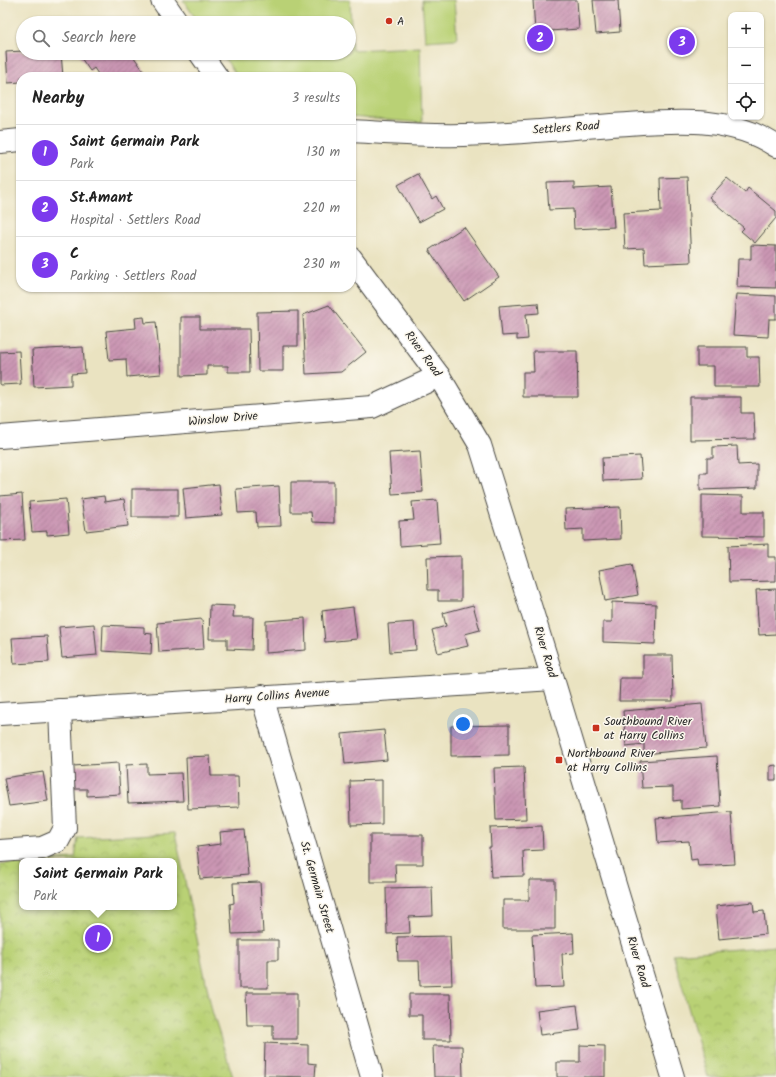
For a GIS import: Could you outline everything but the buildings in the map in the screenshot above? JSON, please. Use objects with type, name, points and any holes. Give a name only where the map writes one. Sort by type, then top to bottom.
[{"type":"street","points":[[162,0],[173,16]]},
{"type":"street","points":[[205,60],[213,72]]},
{"type":"street","name":"Settlers Road","points":[[356,131],[398,134],[464,135],[686,121],[728,126],[749,132],[776,146]]},
{"type":"street","points":[[0,142],[16,140]]},
{"type":"street","name":"River Road","points":[[356,265],[439,376],[480,445],[553,679],[673,1077]]},
{"type":"street","name":"Winslow Drive","points":[[0,437],[372,407],[439,376]]},
{"type":"street","name":"Harry Collins Avenue","points":[[0,714],[262,696],[553,679]]},
{"type":"street","name":"St. Germain Street","points":[[262,696],[372,1077]]},
{"type":"street","points":[[0,851],[42,848],[58,841],[66,828],[60,710]]},
{"type":"green space","points":[[183,0],[350,0],[351,16],[194,16]]},
{"type":"green space","points":[[422,0],[454,0],[457,39],[425,41]]},
{"type":"green space","points":[[420,47],[422,123],[356,117],[356,72],[234,72],[226,60],[356,60],[356,50]]},
{"type":"green space","points":[[175,833],[212,1011],[233,1077],[0,1077],[0,864],[19,862],[19,910],[177,910],[177,858],[75,858],[78,838]]},
{"type":"green space","points":[[776,946],[776,1077],[708,1077],[673,954]]},
{"type":"place","name":"A","points":[[389,21]]},
{"type":"place","name":"St.Amant","points":[[540,38]]},
{"type":"place","name":"C","points":[[682,42]]},
{"type":"place","name":"Southbound River at Harry Collins","points":[[596,728]]},
{"type":"place","name":"Northbound River at Harry Collins","points":[[559,760]]},
{"type":"place","name":"Saint Germain Park","points":[[98,938]]}]
